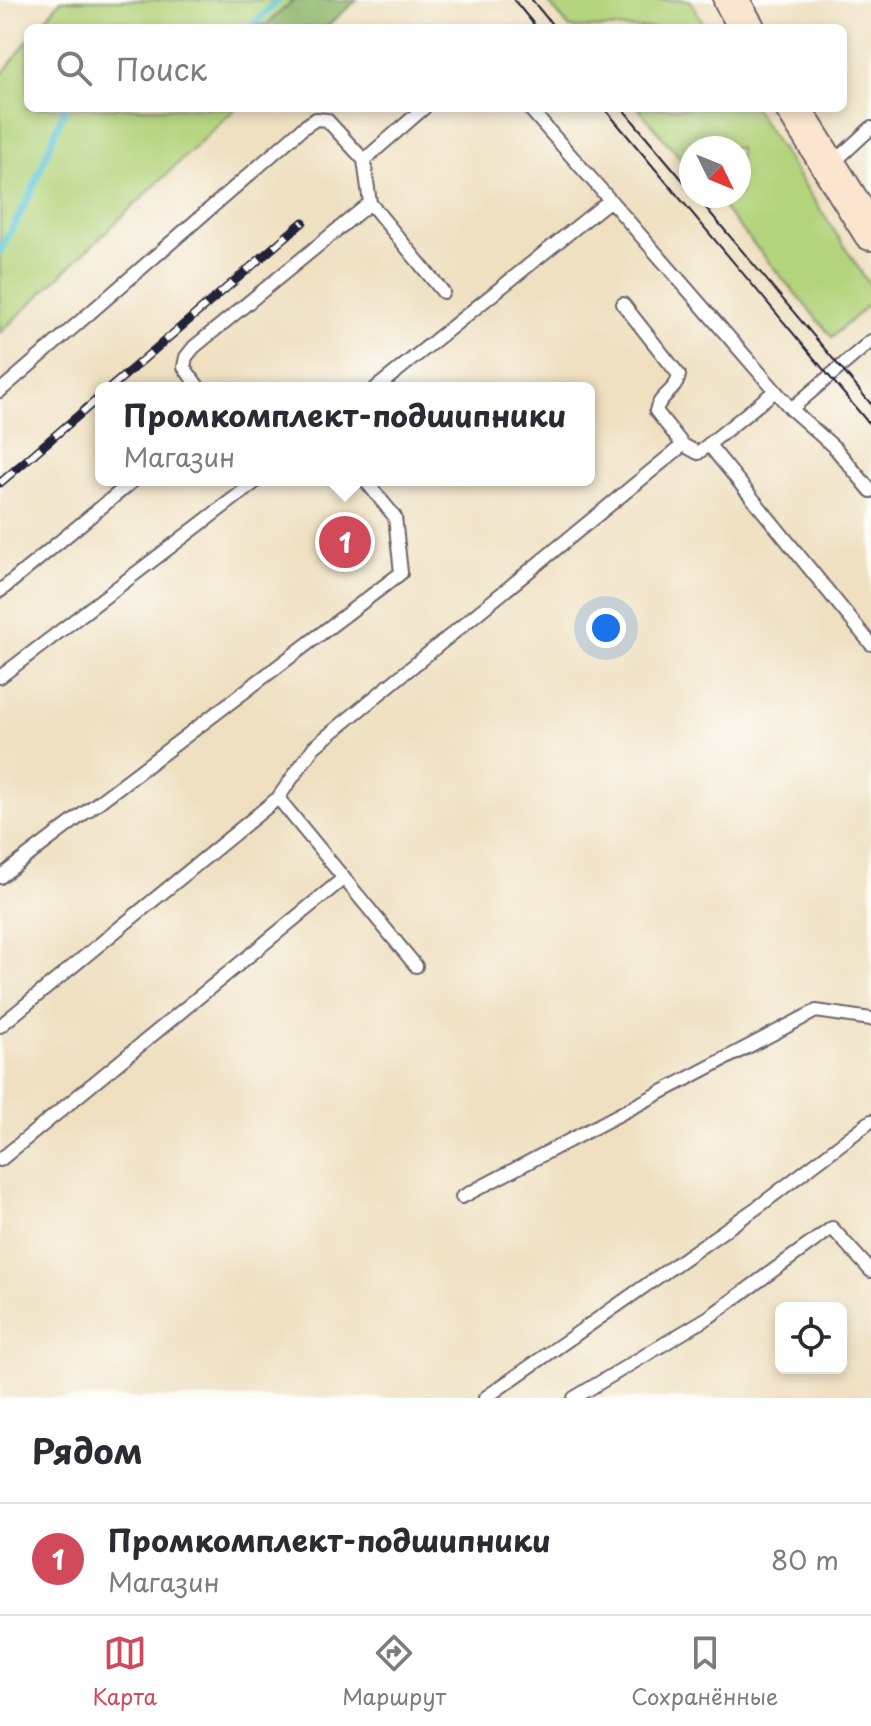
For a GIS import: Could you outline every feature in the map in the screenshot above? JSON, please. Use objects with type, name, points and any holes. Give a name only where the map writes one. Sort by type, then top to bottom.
[{"type":"main road","points":[[731,0],[745,24]]},
{"type":"main road","points":[[795,112],[871,233]]},
{"type":"lane","points":[[364,160],[419,112]]},
{"type":"lane","points":[[533,112],[791,409],[835,448],[871,491]]},
{"type":"lane","points":[[0,391],[316,119],[327,120],[364,160],[370,203],[443,292]]},
{"type":"lane","points":[[828,168],[871,128]]},
{"type":"lane","points":[[383,382],[610,200]]},
{"type":"lane","points":[[195,382],[184,367],[186,357],[194,347],[370,203]]},
{"type":"lane","points":[[623,304],[679,375],[678,382],[658,404],[656,411],[683,445],[698,453],[775,391]]},
{"type":"lane","points":[[791,409],[871,341]]},
{"type":"lane","points":[[0,1026],[278,798],[314,747],[683,445]]},
{"type":"lane","points":[[709,445],[871,644]]},
{"type":"lane","points":[[0,591],[127,486]]},
{"type":"lane","points":[[0,677],[250,486]]},
{"type":"lane","points":[[0,877],[401,573],[395,517],[370,486]]},
{"type":"lane","points":[[278,798],[416,966]]},
{"type":"lane","points":[[0,1160],[344,878]]},
{"type":"lane","points":[[462,1197],[816,1011],[871,1019]]},
{"type":"lane","points":[[485,1398],[762,1204],[871,1121]]},
{"type":"lane","points":[[574,1398],[709,1317],[832,1228],[871,1271]]},
{"type":"green space","points":[[61,0],[294,0],[267,24],[41,24]]},
{"type":"green space","points":[[294,0],[357,0],[330,24],[267,24]]},
{"type":"green space","points":[[546,0],[690,0],[704,24],[567,24]]},
{"type":"green space","points":[[24,45],[24,112],[232,112],[0,333],[0,77]]},
{"type":"green space","points":[[641,112],[757,112],[871,287],[871,302],[832,337],[723,208],[751,208],[751,136],[679,136],[679,157]]},
{"type":"waterway","points":[[254,24],[278,0]]},
{"type":"waterway","points":[[0,251],[31,193],[63,112]]},
{"type":"tram line","points":[[514,0],[534,24]]},
{"type":"tram line","points":[[532,0],[552,24]]},
{"type":"tram line","points":[[607,112],[871,426]]},
{"type":"tram line","points":[[625,112],[679,176]]},
{"type":"tram line","points":[[706,208],[871,404]]},
{"type":"railway","points":[[117,382],[303,222]]},
{"type":"railway","points":[[0,483],[95,401]]},
{"type":"place","name":"Промкомплект-подшипники","points":[[345,542]]}]
